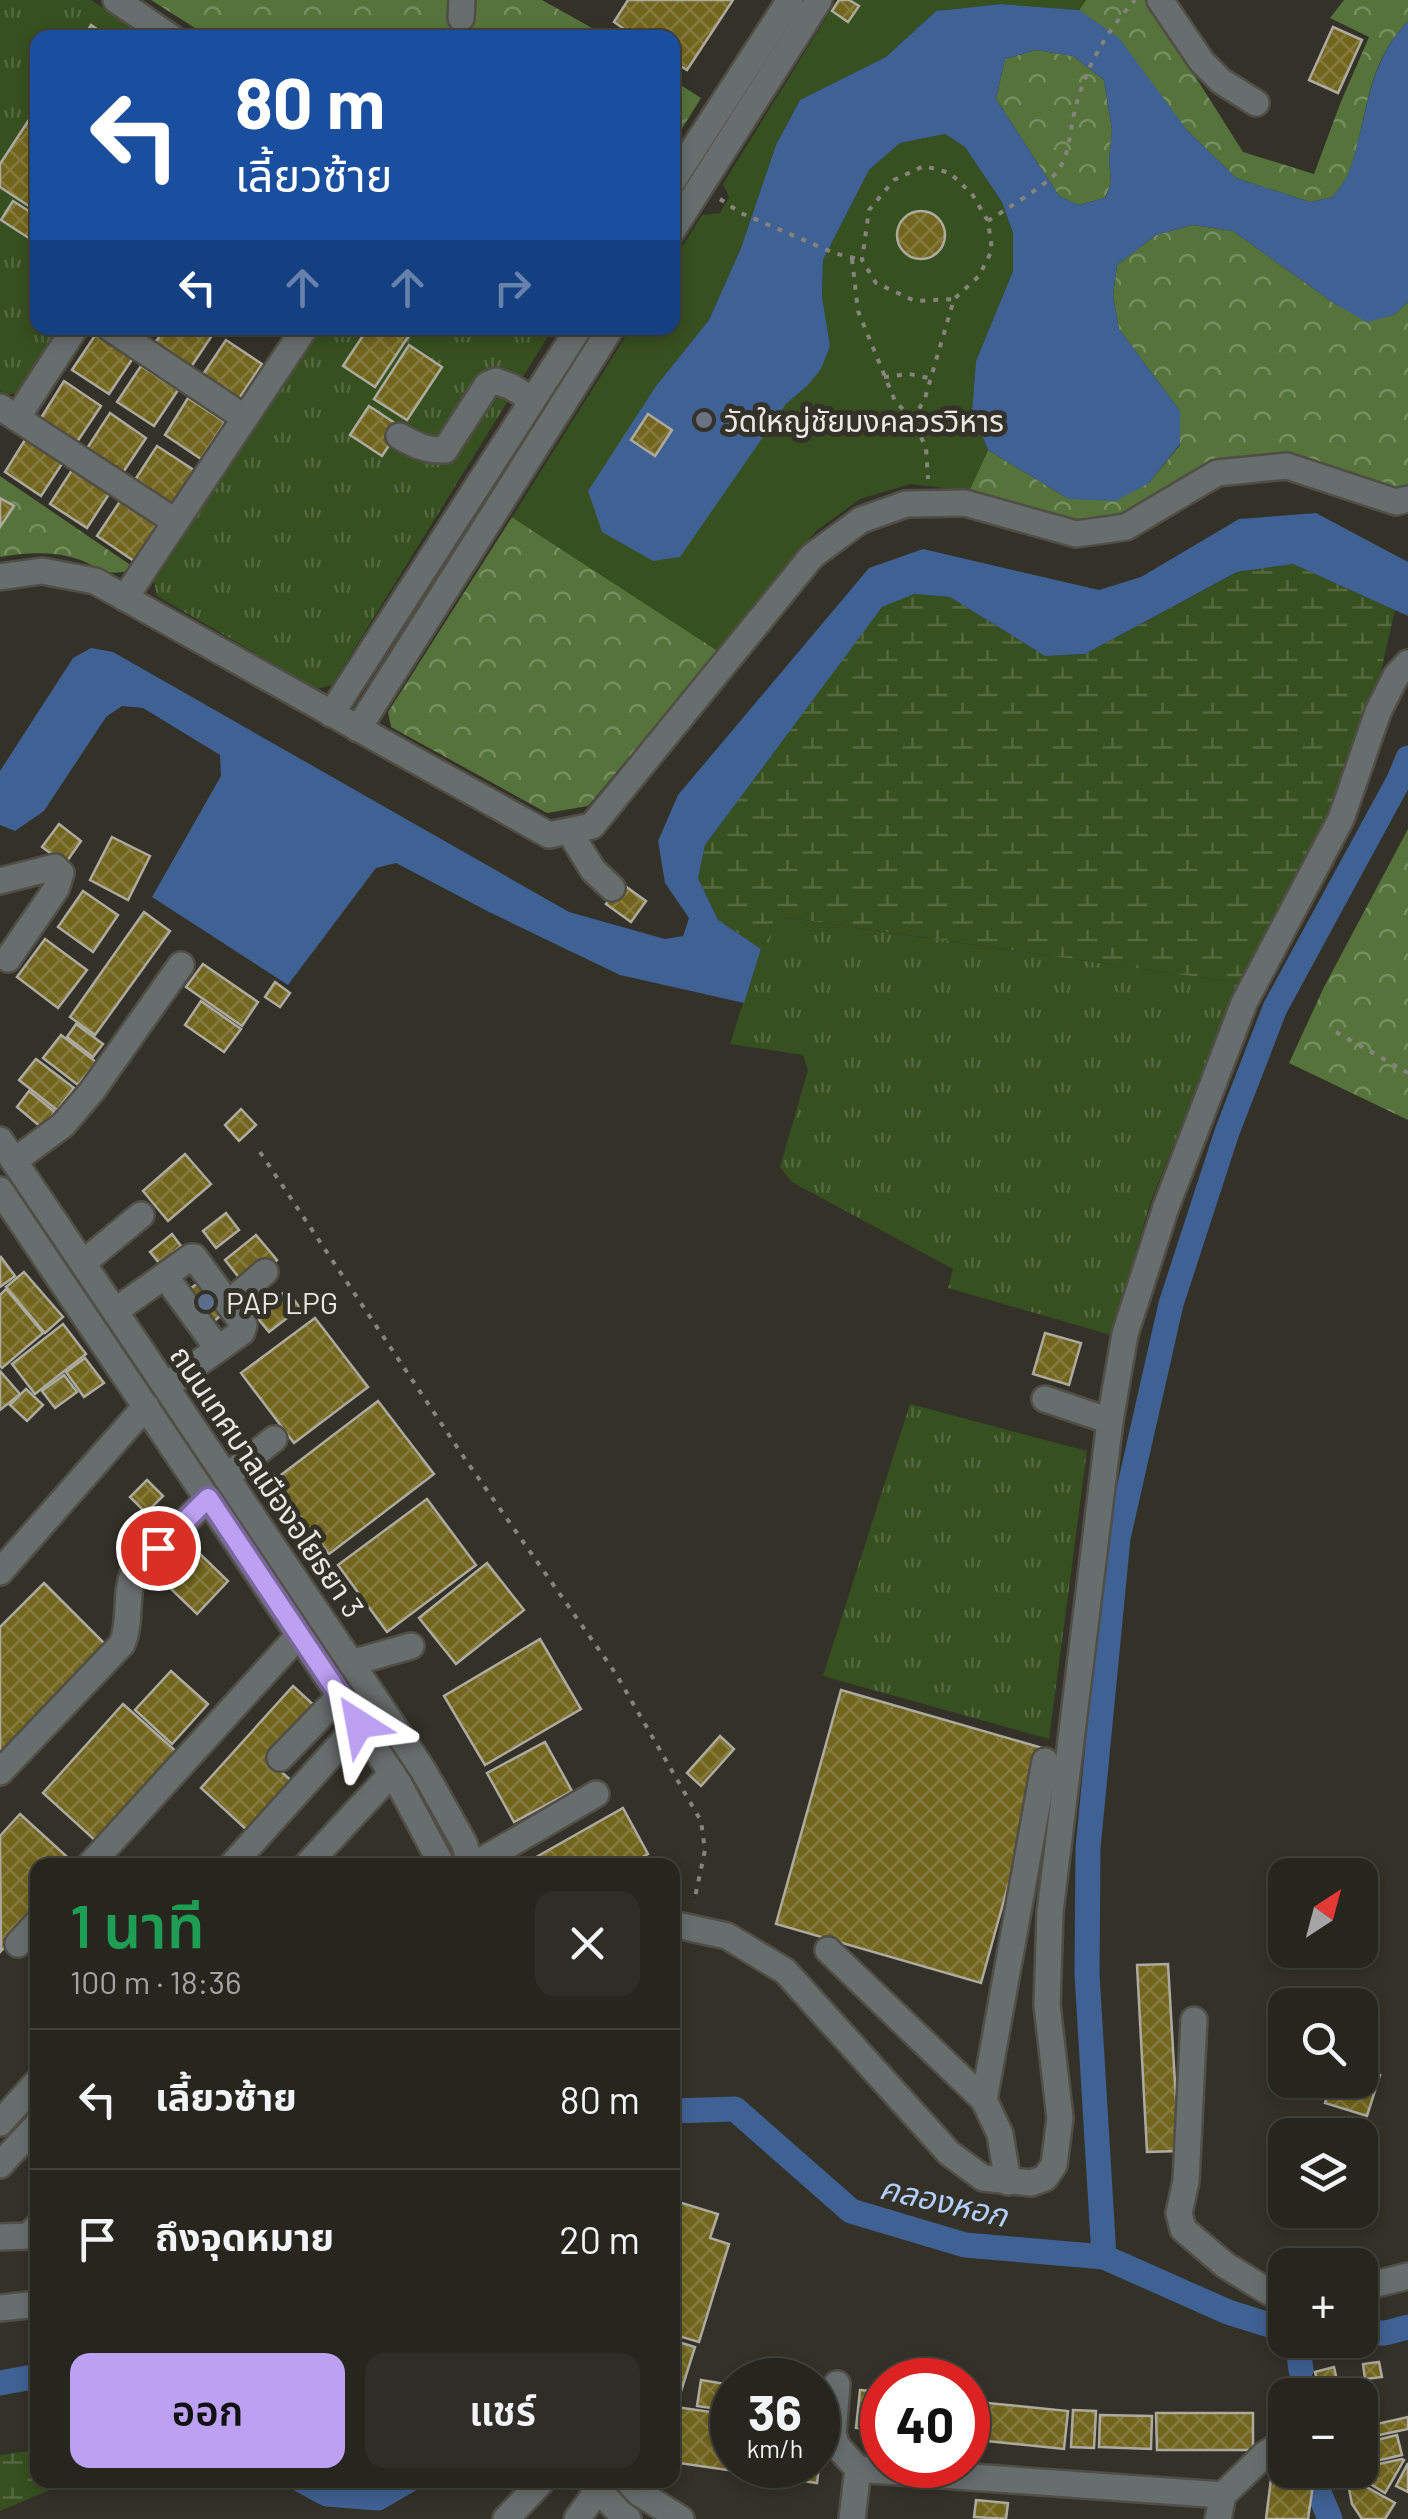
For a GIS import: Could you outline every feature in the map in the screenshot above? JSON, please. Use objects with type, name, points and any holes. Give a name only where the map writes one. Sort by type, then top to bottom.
[{"type":"street","points":[[116,0],[160,30]]},
{"type":"street","points":[[680,170],[790,0]]},
{"type":"street","points":[[680,219],[818,0]]},
{"type":"street","points":[[1160,0],[1202,62],[1221,81],[1256,103]]},
{"type":"street","points":[[680,180],[701,187]]},
{"type":"street","points":[[68,335],[8,412],[176,522]]},
{"type":"street","points":[[120,335],[245,418]]},
{"type":"street","points":[[125,598],[300,335]]},
{"type":"street","points":[[331,714],[574,335]]},
{"type":"street","points":[[358,729],[607,335]]},
{"type":"street","points":[[399,436],[431,451],[445,450],[487,385],[496,381],[512,386],[532,400]]},
{"type":"street","points":[[0,577],[42,572],[95,581],[548,835],[592,826],[812,556],[860,520],[906,504],[965,503],[1076,534],[1126,527],[1217,473],[1287,466],[1396,502],[1408,499]]},
{"type":"street","points":[[680,1925],[727,1936],[785,1971],[949,2152],[982,2178],[1031,2183],[1045,2178],[1054,2164],[1060,2118],[1047,2006],[1050,1912],[1110,1421],[1125,1334],[1166,1207],[1244,1003],[1341,819],[1378,712],[1396,676],[1408,663]]},
{"type":"street","points":[[569,831],[593,870],[612,888]]},
{"type":"street","points":[[8,959],[42,909],[11,878]]},
{"type":"street","points":[[7,1151],[63,1126],[181,965]]},
{"type":"street","name":"ถนนเทศบาลเมืองอโยธยา 3","points":[[7,1151],[423,1770],[469,1858]]},
{"type":"street","name":"ถนนเทศบาลเมืองอโยธยา 3","points":[[0,1190],[392,1773],[438,1858]]},
{"type":"street","points":[[83,1263],[141,1215]]},
{"type":"street","points":[[115,1311],[194,1257],[244,1324],[218,1349],[160,1378],[131,1385]]},
{"type":"street","points":[[229,1303],[264,1272]]},
{"type":"street","points":[[165,1276],[218,1349]]},
{"type":"street","points":[[1045,1399],[1110,1421]]},
{"type":"street","points":[[0,1572],[146,1406]]},
{"type":"street","points":[[226,1477],[274,1439]]},
{"type":"street","points":[[0,1772],[122,1644],[134,1572],[208,1498]]},
{"type":"street","points":[[96,1858],[300,1635]]},
{"type":"street","points":[[350,1664],[411,1646]]},
{"type":"street","points":[[280,1758],[340,1696]]},
{"type":"street","points":[[240,1858],[359,1724]]},
{"type":"street","points":[[984,2100],[1044,1761]]},
{"type":"street","points":[[313,1858],[392,1773]]},
{"type":"street","points":[[484,1858],[596,1794]]},
{"type":"street","points":[[18,1944],[30,1931]]},
{"type":"street","points":[[828,1950],[984,2100],[1000,2134],[1008,2182]]},
{"type":"street","points":[[1194,2020],[1186,2180],[1178,2212],[1183,2229],[1225,2264],[1268,2291]]},
{"type":"street","points":[[0,2123],[10,2093]]},
{"type":"street","points":[[0,2165],[30,2133]]},
{"type":"street","points":[[0,2237],[30,2233]]},
{"type":"street","points":[[1378,2284],[1408,2276]]},
{"type":"street","points":[[0,2308],[30,2305]]},
{"type":"street","points":[[840,2449],[858,2468],[1221,2507],[1268,2452]]},
{"type":"street","points":[[852,2519],[858,2468]]},
{"type":"street","points":[[506,2519],[535,2488]]},
{"type":"street","points":[[577,2519],[592,2488]]},
{"type":"street","points":[[597,2488],[628,2519]]},
{"type":"street","points":[[634,2488],[681,2519]]},
{"type":"path","points":[[988,222],[1056,175],[1070,148],[1084,76],[1114,24],[1135,0]]},
{"type":"path","points":[[914,420],[925,398],[954,299],[979,276],[992,250],[988,222],[972,194],[950,173],[924,166],[894,180],[869,210],[862,260],[876,283],[915,301],[954,299]]},
{"type":"path","points":[[741,214],[834,253],[862,260]]},
{"type":"path","points":[[852,259],[858,311],[895,400],[914,420],[926,448],[930,503]]},
{"type":"path","points":[[884,377],[909,374],[931,378]]},
{"type":"path","points":[[1336,1032],[1408,1072]]},
{"type":"path","points":[[260,1152],[465,1459],[616,1674],[701,1821],[705,1850],[680,1925]]},
{"type":"green space","points":[[0,0],[91,0],[138,30],[30,30],[30,335],[56,335],[19,392],[7,395],[0,391]]},
{"type":"green space","points":[[151,0],[542,0],[596,30],[198,30]]},
{"type":"green space","points":[[837,0],[1086,0],[1079,10],[1001,4],[936,11],[886,57],[800,100],[776,145],[741,248],[709,320],[656,386],[786,404],[807,386],[830,346],[822,296],[823,260],[869,170],[900,143],[945,134],[965,147],[1002,202],[1013,233],[1013,271],[976,361],[972,411],[988,450],[969,491],[910,484],[860,499],[816,531],[718,651],[512,517],[627,335],[680,335],[680,250],[702,215],[720,213],[729,197],[723,184]]},
{"type":"green space","points":[[1086,0],[1147,0],[1243,152],[1314,174],[1369,37],[1330,18],[1344,0],[1408,0],[1408,21],[1375,74],[1347,177],[1333,197],[1310,202],[1236,178],[1187,130],[1079,10]]},
{"type":"green space","points":[[1036,50],[1073,56],[1104,80],[1112,130],[1111,183],[1105,198],[1078,205],[1059,196],[996,99],[1005,59]]},
{"type":"green space","points":[[680,84],[701,98],[680,132]]},
{"type":"green space","points":[[1193,225],[1233,231],[1335,304],[1394,315],[1408,302],[1408,486],[1399,489],[1288,456],[1124,518],[1078,523],[969,491],[988,450],[1069,499],[1149,483],[1180,445],[1180,411],[1119,329],[1113,295],[1117,265],[1156,235]]},
{"type":"green space","points":[[316,335],[549,335],[332,685],[317,689],[157,596],[154,582]]},
{"type":"green space","points":[[0,476],[132,566],[129,571],[105,571],[56,554],[0,557]]},
{"type":"green space","points":[[512,517],[718,651],[588,806],[547,813],[391,727],[388,712]]},
{"type":"green space","points":[[1293,564],[1395,610],[1375,697],[1329,815],[1238,983],[783,917],[761,949],[718,920],[698,878],[705,845],[882,606],[914,594],[950,597],[1045,656],[1085,654],[1238,572]]},
{"type":"green space","points":[[1408,829],[1408,1120],[1289,1063],[1324,987]]},
{"type":"green space","points":[[782,917],[1238,983],[1150,1204],[1111,1335],[948,1288],[953,1269],[792,1182],[780,1167],[808,1070],[803,1055],[730,1044],[761,949]]},
{"type":"green space","points":[[910,1404],[1087,1451],[1049,1739],[823,1676]]},
{"type":"green space","points":[[30,2451],[30,2488],[54,2488],[0,2511],[0,2455]]},
{"type":"water","points":[[1001,4],[1079,10],[1119,38],[1187,130],[1236,178],[1310,202],[1333,197],[1347,176],[1376,73],[1394,38],[1408,21],[1408,302],[1394,315],[1367,322],[1335,304],[1233,231],[1193,225],[1156,235],[1117,265],[1113,295],[1119,329],[1180,411],[1180,444],[1149,483],[1116,501],[1069,499],[988,450],[972,411],[976,361],[1013,271],[1013,233],[1002,202],[965,147],[945,134],[900,143],[869,170],[823,260],[822,296],[830,346],[821,369],[786,404],[680,557],[653,561],[602,532],[588,491],[656,386],[709,320],[741,248],[776,145],[800,100],[886,57],[936,11]],"holes":[[[1036,50],[1073,56],[1104,80],[1112,130],[1111,183],[1105,198],[1078,205],[1059,196],[996,99],[1005,59]]]},
{"type":"water","points":[[1316,513],[1408,562],[1408,616],[1293,564],[1237,572],[1085,654],[1045,656],[950,597],[914,594],[882,607],[705,845],[698,878],[718,920],[761,949],[744,1003],[620,975],[396,863],[376,868],[288,985],[152,897],[221,776],[220,755],[143,708],[122,706],[106,717],[44,811],[15,831],[0,825],[0,771],[73,658],[91,648],[113,652],[569,912],[665,939],[683,936],[689,918],[665,883],[658,841],[678,795],[869,568],[923,549],[1099,590],[1141,577],[1239,519]]},
{"type":"building","points":[[628,0],[733,0],[687,70],[680,66],[680,30],[626,30],[614,22]]},
{"type":"building","points":[[839,0],[859,6],[848,22],[832,11]]},
{"type":"building","points":[[1333,27],[1362,40],[1338,93],[1309,80]]},
{"type":"building","points":[[30,118],[30,207],[0,187],[0,164]]},
{"type":"building","points":[[13,201],[30,212],[30,239],[1,220]]},
{"type":"building","points":[[921,211],[938,218],[945,235],[938,252],[921,259],[904,252],[897,235],[904,218]]},
{"type":"building","points":[[95,335],[133,358],[109,394],[72,370]]},
{"type":"building","points":[[160,335],[212,335],[191,367],[155,343]]},
{"type":"building","points":[[363,335],[409,335],[375,387],[343,366]]},
{"type":"building","points":[[226,340],[262,364],[238,400],[202,376]]},
{"type":"building","points":[[409,345],[442,367],[407,420],[374,399]]},
{"type":"building","points":[[141,366],[178,390],[154,426],[117,402]]},
{"type":"building","points":[[64,381],[101,406],[77,442],[41,418]]},
{"type":"building","points":[[188,398],[225,422],[201,459],[165,435]]},
{"type":"building","points":[[369,406],[401,427],[382,456],[350,435]]},
{"type":"building","points":[[110,413],[146,438],[122,474],[86,450]]},
{"type":"building","points":[[648,414],[672,430],[655,456],[631,440]]},
{"type":"building","points":[[28,435],[65,459],[41,496],[5,472]]},
{"type":"building","points":[[157,446],[194,470],[170,507],[133,483]]},
{"type":"building","points":[[74,467],[111,491],[87,528],[50,504]]},
{"type":"building","points":[[0,498],[14,506],[0,527]]},
{"type":"building","points":[[121,500],[158,524],[134,561],[97,536]]},
{"type":"building","points":[[59,824],[81,841],[65,864],[42,847]]},
{"type":"building","points":[[112,837],[150,856],[128,900],[90,880]]},
{"type":"building","points":[[621,883],[646,901],[631,922],[606,904]]},
{"type":"building","points":[[83,891],[118,915],[93,952],[58,927]]},
{"type":"building","points":[[144,912],[170,931],[95,1035],[70,1017]]},
{"type":"building","points":[[45,939],[87,970],[58,1008],[17,977]]},
{"type":"building","points":[[203,964],[258,1002],[242,1026],[186,987]]},
{"type":"building","points":[[275,982],[290,993],[280,1007],[265,997]]},
{"type":"building","points":[[201,1001],[241,1029],[224,1052],[185,1025]]},
{"type":"building","points":[[76,1024],[103,1044],[93,1057],[67,1037]]},
{"type":"building","points":[[61,1035],[96,1062],[78,1085],[43,1058]]},
{"type":"building","points":[[36,1059],[74,1088],[57,1110],[19,1080]]},
{"type":"building","points":[[29,1091],[55,1112],[42,1128],[17,1107]]},
{"type":"building","points":[[241,1109],[256,1125],[239,1141],[225,1125]]},
{"type":"building","points":[[185,1154],[211,1184],[168,1221],[143,1191]]},
{"type":"building","points":[[226,1213],[239,1230],[216,1248],[203,1231]]},
{"type":"building","points":[[172,1234],[181,1246],[160,1264],[150,1252]]},
{"type":"building","points":[[256,1235],[277,1260],[245,1285],[225,1260]]},
{"type":"building","points":[[0,1258],[15,1276],[0,1287]]},
{"type":"building","points":[[24,1272],[63,1317],[45,1333],[6,1287]]},
{"type":"building","name":"PAP LPG","points":[[200,1282],[224,1313],[213,1322],[188,1290]]},
{"type":"building","points":[[6,1289],[43,1333],[2,1368],[0,1295]]},
{"type":"building","points":[[287,1290],[300,1308],[269,1332],[255,1315]]},
{"type":"building","points":[[315,1318],[368,1387],[294,1443],[241,1373]]},
{"type":"building","points":[[63,1324],[86,1354],[35,1394],[12,1364]]},
{"type":"building","points":[[1045,1333],[1081,1343],[1069,1385],[1033,1374]]},
{"type":"building","points":[[85,1358],[104,1383],[84,1397],[66,1372]]},
{"type":"building","points":[[0,1371],[20,1394],[0,1410]]},
{"type":"building","points":[[64,1375],[77,1392],[55,1408],[42,1391]]},
{"type":"building","points":[[26,1389],[43,1405],[27,1421],[10,1405]]},
{"type":"building","points":[[378,1401],[434,1474],[329,1554],[273,1481]]},
{"type":"building","points":[[147,1480],[163,1496],[146,1513],[130,1497]]},
{"type":"building","points":[[427,1499],[476,1565],[387,1632],[338,1565]]},
{"type":"building","points":[[199,1553],[228,1581],[197,1614],[167,1585]]},
{"type":"building","points":[[487,1563],[524,1610],[456,1664],[419,1618]]},
{"type":"building","points":[[44,1583],[108,1647],[0,1755],[0,1627]]},
{"type":"building","points":[[540,1639],[581,1709],[485,1765],[444,1696]]},
{"type":"building","points":[[171,1671],[208,1704],[172,1744],[135,1710]]},
{"type":"building","points":[[293,1686],[317,1708],[269,1761],[294,1783],[249,1832],[201,1788]]},
{"type":"building","points":[[841,1690],[1046,1749],[981,1983],[776,1924]]},
{"type":"building","points":[[123,1704],[179,1754],[98,1843],[43,1793]]},
{"type":"building","points":[[720,1736],[734,1749],[701,1786],[687,1773]]},
{"type":"building","points":[[545,1742],[572,1791],[514,1822],[487,1773]]},
{"type":"building","points":[[623,1808],[648,1854],[641,1858],[535,1858]]},
{"type":"building","points":[[20,1814],[68,1858],[30,1858],[30,1919],[1,1951],[0,1836]]},
{"type":"building","points":[[1168,1964],[1179,2151],[1147,2152],[1137,1965]]},
{"type":"building","points":[[1327,2098],[1373,2098],[1367,2116],[1325,2103]]},
{"type":"building","points":[[680,2202],[718,2214],[710,2238],[729,2244],[699,2342],[680,2336]]},
{"type":"building","points":[[680,2342],[695,2347],[680,2395]]},
{"type":"building","points":[[1379,2362],[1382,2377],[1365,2378],[1363,2364]]},
{"type":"building","points":[[1334,2367],[1336,2378],[1316,2378],[1315,2372]]},
{"type":"building","points":[[701,2380],[710,2381],[710,2408],[697,2406]]},
{"type":"building","points":[[860,2390],[860,2428],[856,2428]]},
{"type":"building","points":[[990,2403],[1068,2411],[1064,2449],[990,2441]]},
{"type":"building","points":[[680,2408],[710,2412],[710,2468],[680,2463]]},
{"type":"building","points":[[1073,2410],[1096,2411],[1094,2448],[1071,2447]]},
{"type":"building","points":[[1156,2413],[1253,2413],[1253,2450],[1157,2450]]},
{"type":"building","points":[[1100,2415],[1152,2416],[1151,2449],[1099,2447]]},
{"type":"building","points":[[1408,2417],[1408,2429],[1378,2435],[1378,2424]]},
{"type":"building","points":[[1397,2435],[1402,2455],[1378,2461],[1378,2440]]},
{"type":"building","points":[[1404,2460],[1385,2493],[1377,2488],[1378,2464]]},
{"type":"building","points":[[1408,2463],[1408,2492],[1396,2486]]},
{"type":"building","points":[[1270,2488],[1313,2488],[1308,2519],[1266,2519]]},
{"type":"building","points":[[1368,2488],[1395,2503],[1385,2519],[1362,2519],[1352,2504],[1349,2489]]},
{"type":"building","points":[[976,2500],[1008,2503],[1006,2519],[974,2517]]},
{"type":"waterway","points":[[1104,2257],[1087,1974],[1088,1848],[1118,1538],[1171,1304],[1227,1132],[1275,1008],[1408,758]]},
{"type":"waterway","name":"คลองหอก","points":[[680,2111],[735,2109],[851,2211],[965,2245],[1104,2257],[1228,2312],[1268,2325]]},
{"type":"waterway","name":"คลองหอก","points":[[1378,2333],[1408,2327]]},
{"type":"waterway","points":[[1299,2358],[1301,2370]]},
{"type":"waterway","name":"คลองหอก","points":[[0,2383],[30,2377]]},
{"type":"waterway","name":"คลองหอก","points":[[316,2488],[327,2494],[378,2498],[395,2488]]},
{"type":"waterway","points":[[1317,2488],[1330,2519]]},
{"type":"place","name":"วัดใหญ่ชัยมงคลวรวิหาร","points":[[704,420]]},
{"type":"place","name":"PAP LPG","points":[[206,1302]]},
{"type":"route","points":[[158,1548],[208,1498],[359,1724]]}]
